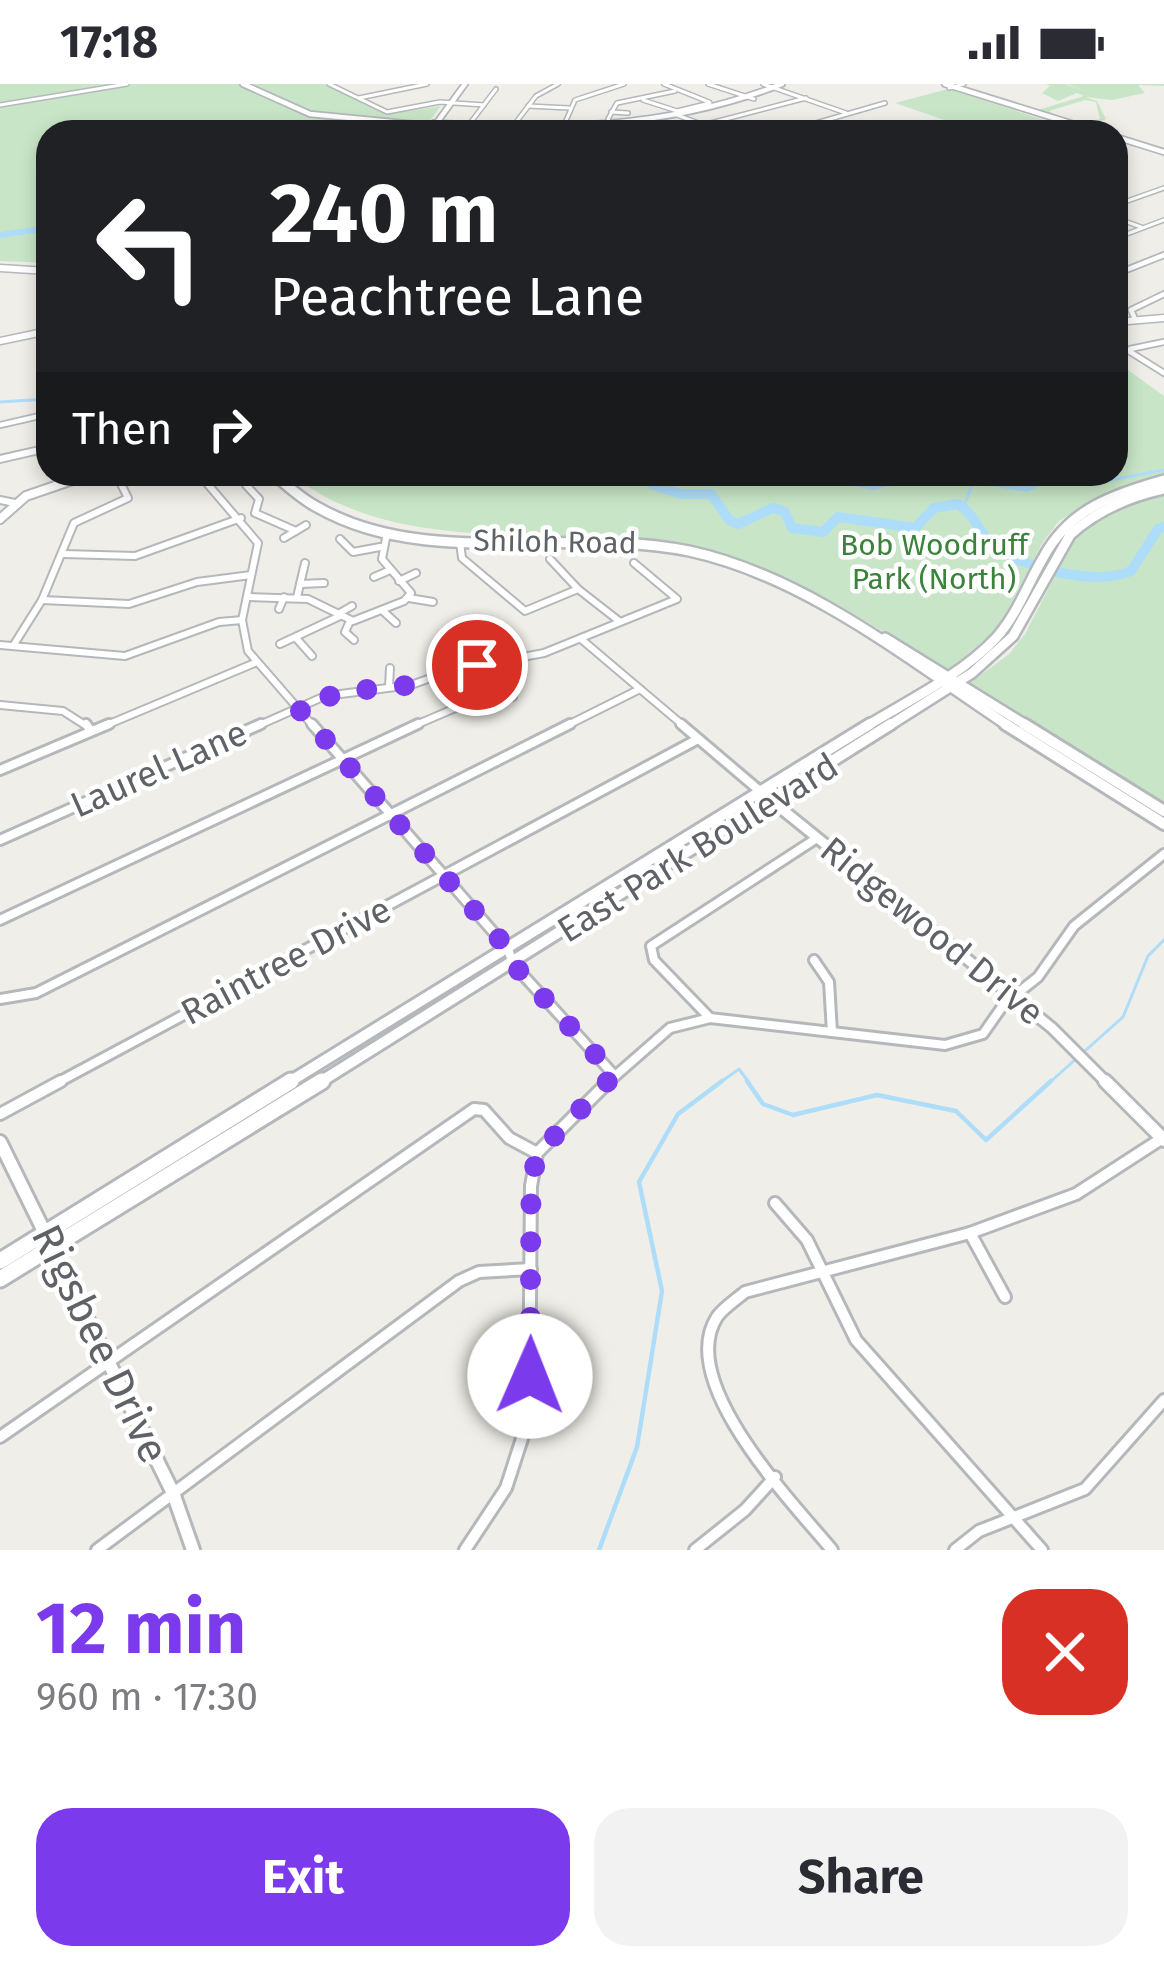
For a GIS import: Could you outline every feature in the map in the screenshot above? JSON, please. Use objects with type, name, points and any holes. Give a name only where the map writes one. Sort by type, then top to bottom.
[{"type":"main road","points":[[441,120],[469,84]]},
{"type":"main road","points":[[658,120],[793,84]]},
{"type":"main road","points":[[935,84],[1060,120]]},
{"type":"main road","points":[[950,86],[1053,120]]},
{"type":"main road","points":[[1128,143],[1164,154]]},
{"type":"main road","points":[[0,265],[36,268]]},
{"type":"main road","points":[[0,338],[36,331]]},
{"type":"main road","name":"East Park Boulevard","points":[[949,682],[990,646],[1056,531],[1082,508],[1121,490],[1164,484]]},
{"type":"main road","name":"East Park Boulevard","points":[[0,1261],[50,1239],[513,964],[949,682],[1013,636],[1070,535],[1095,514],[1164,484]]},
{"type":"main road","name":"Shiloh Road","points":[[288,486],[313,506],[387,533],[461,541],[567,536],[658,544],[746,569],[902,646],[1082,776],[1164,824]]},
{"type":"main road","name":"Shiloh Road","points":[[949,682],[1164,811]]},
{"type":"main road","name":"East Park Boulevard","points":[[0,1279],[50,1239],[508,949],[768,797]]},
{"type":"street","points":[[0,105],[127,84]]},
{"type":"street","points":[[243,84],[297,111],[353,120]]},
{"type":"street","points":[[331,85],[345,84]]},
{"type":"street","points":[[358,99],[427,84]]},
{"type":"street","points":[[518,120],[542,92],[558,84]]},
{"type":"street","points":[[566,120],[570,108],[585,94],[623,84]]},
{"type":"street","points":[[664,84],[710,103],[679,115]]},
{"type":"street","points":[[708,84],[751,98]]},
{"type":"street","points":[[763,84],[849,115]]},
{"type":"street","points":[[950,86],[964,84]]},
{"type":"street","points":[[331,85],[387,112],[454,102],[484,104]]},
{"type":"street","points":[[472,120],[496,89]]},
{"type":"street","points":[[608,120],[617,103],[675,91]]},
{"type":"street","points":[[386,93],[393,98]]},
{"type":"street","points":[[635,97],[690,120]]},
{"type":"street","points":[[721,120],[806,98]]},
{"type":"street","points":[[830,120],[885,104]]},
{"type":"street","points":[[528,106],[570,108]]},
{"type":"street","points":[[611,112],[628,113]]},
{"type":"street","points":[[1128,201],[1164,188]]},
{"type":"street","points":[[1128,233],[1164,220]]},
{"type":"street","points":[[1128,223],[1142,228]]},
{"type":"street","points":[[1128,269],[1164,255]]},
{"type":"street","points":[[1135,319],[1131,310],[1164,295]]},
{"type":"street","points":[[1128,320],[1164,318]]},
{"type":"street","points":[[1129,350],[1164,342]]},
{"type":"street","points":[[1129,350],[1164,372]]},
{"type":"street","points":[[0,425],[36,417]]},
{"type":"street","points":[[0,459],[36,451]]},
{"type":"street","points":[[0,519],[15,502],[49,486]]},
{"type":"street","points":[[12,647],[42,600],[76,520],[129,502],[124,486]]},
{"type":"street","points":[[210,486],[256,536],[260,552],[242,620],[242,638],[256,662],[508,949],[513,964],[614,1075]]},
{"type":"street","points":[[248,486],[259,500],[256,512]]},
{"type":"street","points":[[0,500],[15,502]]},
{"type":"street","points":[[64,554],[135,556],[256,512],[296,531]]},
{"type":"street","points":[[284,538],[306,525]]},
{"type":"street","points":[[387,533],[379,550],[388,571],[409,593]]},
{"type":"street","points":[[340,539],[353,551],[390,554]]},
{"type":"street","points":[[461,541],[462,558],[525,611],[578,589]]},
{"type":"street","points":[[550,559],[578,589],[619,621]]},
{"type":"street","points":[[297,597],[305,563]]},
{"type":"street","name":"Laurel Lane","points":[[0,840],[341,692],[389,687],[525,658],[677,599],[634,563]]},
{"type":"street","points":[[374,577],[388,571]]},
{"type":"street","points":[[399,581],[416,573]]},
{"type":"street","points":[[42,600],[130,604],[196,582],[251,575]]},
{"type":"street","points":[[300,584],[324,583]]},
{"type":"street","points":[[398,593],[433,602]]},
{"type":"street","points":[[249,597],[297,597],[350,621],[383,611],[409,593]]},
{"type":"street","points":[[279,609],[284,597]]},
{"type":"street","points":[[280,644],[352,606]]},
{"type":"street","points":[[383,611],[396,623]]},
{"type":"street","points":[[0,645],[125,656],[219,622],[242,620]]},
{"type":"street","points":[[350,621],[345,632],[354,640]]},
{"type":"street","points":[[296,638],[312,656]]},
{"type":"street","points":[[460,638],[477,665]]},
{"type":"street","name":"Ridgewood Drive","points":[[580,639],[1077,1051],[1163,1138]]},
{"type":"street","points":[[0,770],[256,662]]},
{"type":"street","points":[[389,687],[390,668]]},
{"type":"street","points":[[0,999],[36,993],[640,689]]},
{"type":"street","points":[[0,920],[340,758],[486,695],[513,697]]},
{"type":"street","points":[[0,705],[69,712],[83,718],[91,732]]},
{"type":"street","name":"Raintree Drive","points":[[0,1114],[698,739]]},
{"type":"street","points":[[710,1018],[654,960],[651,946],[817,838]]},
{"type":"street","points":[[464,1550],[502,1497],[525,1445],[531,1186],[537,1154],[614,1075],[670,1028],[710,1018],[945,1046],[982,1034],[1012,997],[1038,977],[1074,926],[1164,854]]},
{"type":"street","points":[[814,960],[829,982],[832,1032]]},
{"type":"street","points":[[0,1437],[475,1109],[484,1110],[509,1138],[537,1154]]},
{"type":"street","points":[[832,1550],[713,1388],[708,1371],[711,1328],[723,1307],[745,1292],[970,1233],[1076,1194],[1163,1138]]},
{"type":"street","name":"Rigsbee Drive","points":[[0,1142],[173,1493],[193,1550]]},
{"type":"street","points":[[775,1203],[799,1229],[856,1340],[1042,1550]]},
{"type":"street","points":[[970,1233],[1005,1297]]},
{"type":"street","points":[[97,1550],[459,1281],[479,1272],[531,1269]]},
{"type":"street","points":[[955,1550],[980,1531],[1085,1489],[1164,1400]]},
{"type":"street","points":[[695,1550],[745,1510],[776,1477]]},
{"type":"green space","points":[[0,84],[324,84],[387,114],[441,106],[430,120],[36,120],[36,262],[0,261]]},
{"type":"green space","points":[[1046,84],[1088,92],[1067,84],[1164,84],[1138,85],[1145,93],[1112,100],[1085,97],[1097,101],[1104,120],[1096,120],[1096,102],[1085,100],[1049,111],[1059,118],[1026,108],[1041,109],[1084,96],[1077,93],[1058,101],[1042,93],[1050,86]]},
{"type":"green space","points":[[948,89],[1044,120],[944,120],[895,103]]},
{"type":"green space","name":"Bob Woodruff Park (North)","points":[[1128,370],[1164,396],[1164,477],[1106,493],[1059,521],[1043,542],[998,629],[946,672],[828,600],[733,559],[650,542],[434,529],[383,519],[335,502],[310,486],[1128,486]]},
{"type":"green space","points":[[1164,491],[1164,804],[970,683],[1009,654],[1025,634],[1074,538],[1100,515]]},
{"type":"water","points":[[990,486],[1040,486],[1027,492]]},
{"type":"waterway","points":[[0,235],[36,230]]},
{"type":"waterway","points":[[0,402],[36,400]]},
{"type":"waterway","points":[[1128,477],[1164,470]]},
{"type":"waterway","points":[[656,486],[681,494],[711,494],[729,520],[738,524],[773,508],[785,512],[792,528],[823,532],[838,517],[915,528],[934,508],[958,504],[988,541],[1007,554],[1080,576],[1131,571],[1158,529],[1164,527]]},
{"type":"waterway","points":[[964,506],[972,486]]},
{"type":"waterway","points":[[1048,1084],[1123,1017],[1148,956],[1164,940]]},
{"type":"waterway","points":[[718,1084],[739,1069],[750,1084]]},
{"type":"waterway","points":[[718,1084],[722,1081]]},
{"type":"waterway","points":[[747,1081],[763,1104],[793,1115],[877,1095],[956,1111],[986,1140],[1051,1081]]},
{"type":"waterway","points":[[599,1550],[637,1447],[662,1291],[639,1182],[678,1114],[718,1084]]},
{"type":"route","points":[[477,665],[411,685],[341,692],[298,708],[508,949],[513,964],[614,1075],[552,1133],[537,1154],[531,1186],[530,1376]]}]
